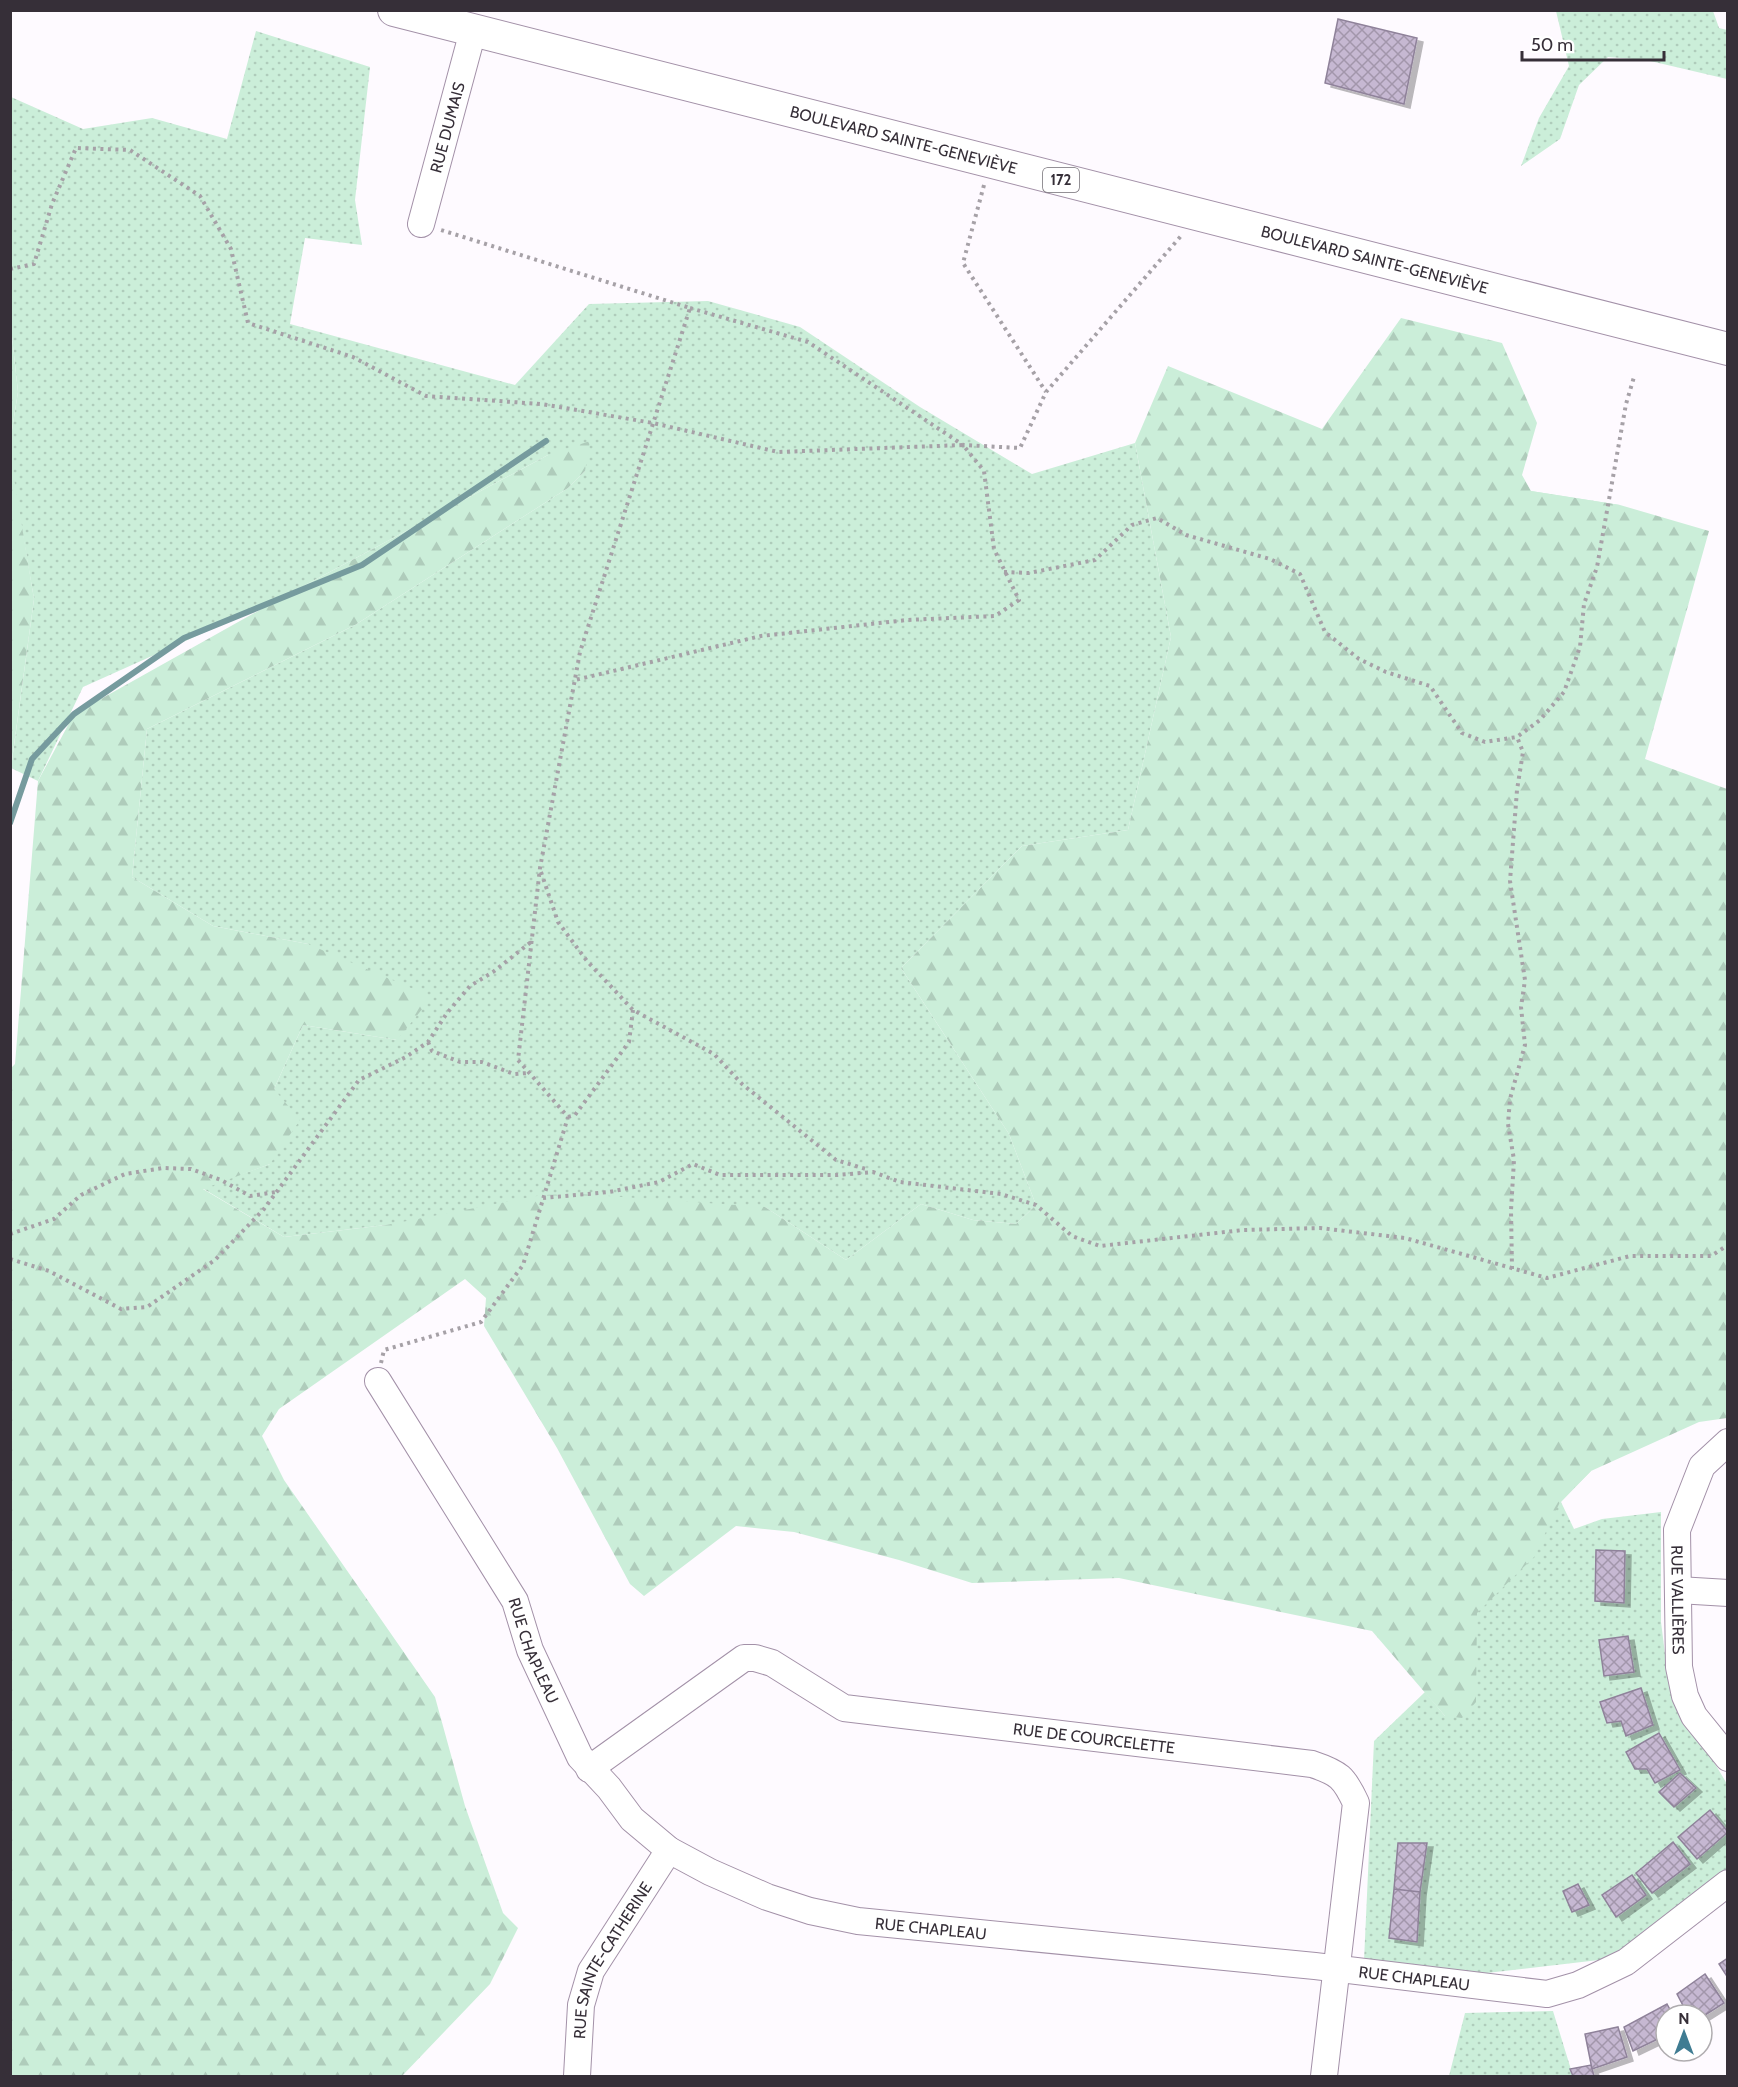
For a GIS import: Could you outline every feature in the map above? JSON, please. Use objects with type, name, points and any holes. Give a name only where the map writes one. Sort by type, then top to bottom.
[{"type":"main road","name":"BOULEVARD SAINTE-GENEVIÈVE","points":[[394,10],[1728,349]]},
{"type":"street","name":"RUE DUMAIS","points":[[422,224],[473,31]]},
{"type":"street","name":"RUE CHAPLEAU","points":[[378,1381],[515,1601],[534,1660],[568,1735],[589,1769],[609,1788],[632,1819],[669,1850],[710,1872],[767,1897],[810,1911],[858,1921],[1335,1969],[1546,1994],[1578,1985],[1626,1962],[1728,1883]]},
{"type":"street","name":"RUE VALLIÈRES","points":[[1728,1442],[1702,1466],[1677,1530],[1679,1667],[1685,1696],[1694,1716],[1728,1758]]},
{"type":"street","points":[[1678,1590],[1728,1593]]},
{"type":"street","name":"RUE DE COURCELETTE","points":[[589,1769],[744,1658],[755,1658],[772,1663],[844,1708],[1312,1764],[1335,1772],[1347,1783],[1356,1803],[1324,2076]]},
{"type":"street","name":"RUE SAINTE-CATHERINE","points":[[577,2076],[580,2005],[591,1971],[669,1850]]},
{"type":"path","points":[[10,269],[34,264],[52,204],[76,148],[130,150],[200,196],[231,249],[248,323],[353,357],[426,396],[541,404],[653,423],[778,452],[963,445],[1020,448],[1046,392],[1199,215]]},
{"type":"path","points":[[990,162],[963,263],[1046,392]]},
{"type":"path","points":[[422,224],[690,308],[808,342],[963,445],[984,471],[994,549],[1003,572],[1019,600],[995,616],[907,620],[761,636],[575,680]]},
{"type":"path","points":[[568,1117],[518,1060],[540,868],[580,652],[690,308]]},
{"type":"path","points":[[1003,572],[1029,573],[1095,560],[1132,525],[1157,518],[1186,535],[1270,559],[1300,574],[1325,632],[1359,659],[1386,672],[1430,686],[1462,733],[1485,742],[1517,737],[1540,720],[1564,692],[1580,647],[1584,604],[1597,567],[1626,404],[1634,377]]},
{"type":"path","points":[[1512,1269],[1514,1160],[1508,1124],[1510,1099],[1525,1045],[1521,1007],[1525,980],[1510,881],[1517,790],[1523,752],[1517,737]]},
{"type":"path","points":[[540,868],[558,922],[588,961],[633,1010],[714,1054],[742,1084],[836,1160],[900,1182],[1000,1194],[1036,1205],[1072,1236],[1100,1246],[1243,1230],[1320,1228],[1405,1238],[1547,1278],[1630,1256],[1711,1256],[1728,1245]]},
{"type":"path","points":[[10,1259],[49,1271],[121,1309],[147,1307],[215,1260],[277,1192],[359,1080],[406,1057],[428,1042],[447,1013],[470,986],[493,972],[531,942]]},
{"type":"path","points":[[378,1381],[384,1350],[481,1322],[523,1265],[568,1117],[575,1114],[629,1042],[633,1010]]},
{"type":"path","points":[[428,1042],[432,1051],[460,1062],[482,1062],[514,1074],[529,1073]]},
{"type":"path","points":[[543,1198],[609,1192],[649,1184],[693,1164],[720,1175],[837,1175],[873,1172]]},
{"type":"path","points":[[10,1234],[54,1219],[81,1195],[125,1174],[163,1168],[191,1169],[221,1180],[250,1196],[277,1192]]},
{"type":"green space","points":[[1556,11],[1713,11],[1719,28],[1727,30],[1727,79],[1646,60],[1608,57],[1579,85],[1560,139],[1521,166],[1539,118],[1569,66]]},
{"type":"green space","points":[[256,31],[370,67],[355,200],[362,245],[305,238],[290,324],[515,385],[589,304],[708,301],[800,327],[920,407],[1032,474],[1135,443],[1171,637],[1128,830],[1022,846],[901,968],[1009,1134],[1036,1205],[1016,1224],[973,1220],[921,1204],[846,1260],[765,1207],[386,1225],[284,1237],[202,1188],[270,1164],[274,1089],[303,1025],[397,1040],[308,944],[213,926],[132,877],[147,729],[355,625],[568,488],[585,471],[548,455],[283,597],[83,687],[38,781],[11,768],[34,599],[10,460],[11,436],[18,392],[10,318],[11,97],[83,129],[152,118],[227,139]]},
{"type":"green space","points":[[10,318],[18,392],[11,436],[10,436]]},
{"type":"green space","points":[[1401,318],[1502,343],[1537,423],[1522,475],[1531,491],[1620,505],[1709,531],[1645,759],[1727,789],[1727,1418],[1699,1422],[1591,1471],[1560,1502],[1534,1557],[1477,1613],[1476,1702],[1462,1718],[1445,1716],[1372,1631],[1119,1578],[972,1583],[899,1560],[794,1532],[736,1526],[644,1596],[630,1584],[557,1448],[484,1326],[486,1298],[465,1279],[279,1409],[262,1436],[284,1480],[435,1697],[465,1806],[503,1913],[518,1928],[490,1984],[402,2076],[11,2076],[10,1069],[15,1064],[38,781],[74,714],[283,597],[548,455],[590,441],[585,471],[568,488],[355,625],[147,729],[132,877],[213,926],[308,944],[432,997],[397,1040],[303,1025],[274,1089],[300,1120],[270,1164],[203,1189],[284,1237],[386,1225],[542,1195],[579,1194],[765,1207],[846,1260],[921,1204],[973,1220],[1016,1224],[1036,1205],[1009,1134],[901,968],[1022,846],[1128,830],[1171,637],[1135,443],[1168,366],[1322,429]]},
{"type":"green space","points":[[11,460],[34,599],[11,767]]},
{"type":"green space","points":[[1531,491],[1620,505],[1592,643],[1591,1471],[1561,1502],[1574,1529],[1602,1519],[1661,1512],[1661,1622],[1669,1686],[1727,1784],[1727,1875],[1616,1958],[1478,1974],[1364,1961],[1374,1741],[1425,1692],[1445,1716],[1477,1613]]},
{"type":"green space","points":[[1553,2011],[1573,2076],[1449,2076],[1465,2013]]},
{"type":"building","points":[[1338,19],[1417,38],[1404,104],[1325,83]]},
{"type":"building","points":[[1596,1550],[1625,1551],[1624,1603],[1595,1601]]},
{"type":"building","points":[[1628,1636],[1634,1672],[1604,1676],[1599,1640]]},
{"type":"building","points":[[1641,1688],[1653,1725],[1626,1736],[1621,1721],[1607,1723],[1600,1702]]},
{"type":"building","points":[[1659,1733],[1680,1770],[1655,1783],[1647,1769],[1635,1769],[1626,1752]]},
{"type":"building","points":[[1680,1773],[1696,1788],[1674,1807],[1659,1792]]},
{"type":"building","points":[[1710,1810],[1728,1832],[1697,1859],[1678,1837]]},
{"type":"building","points":[[1673,1842],[1690,1864],[1652,1893],[1636,1873]]},
{"type":"building","points":[[1398,1843],[1427,1843],[1420,1892],[1394,1889]]},
{"type":"building","points":[[1632,1875],[1646,1895],[1616,1917],[1602,1895]]},
{"type":"building","points":[[1578,1884],[1589,1905],[1572,1912],[1563,1891]]},
{"type":"building","points":[[1394,1889],[1420,1892],[1417,1942],[1389,1938]]},
{"type":"building","points":[[1728,1958],[1728,1978],[1719,1964]]},
{"type":"building","points":[[1705,1974],[1724,2003],[1714,2009],[1714,2003],[1682,2003],[1677,1994]]},
{"type":"building","points":[[1654,2011],[1654,2041],[1633,2051],[1624,2027]]},
{"type":"building","points":[[1618,2027],[1627,2057],[1592,2069],[1585,2034]]},
{"type":"building","points":[[1591,2065],[1594,2076],[1573,2076],[1570,2069]]},
{"type":"waterway","points":[[10,823],[32,759],[74,714],[184,638],[362,565],[546,441]]}]
